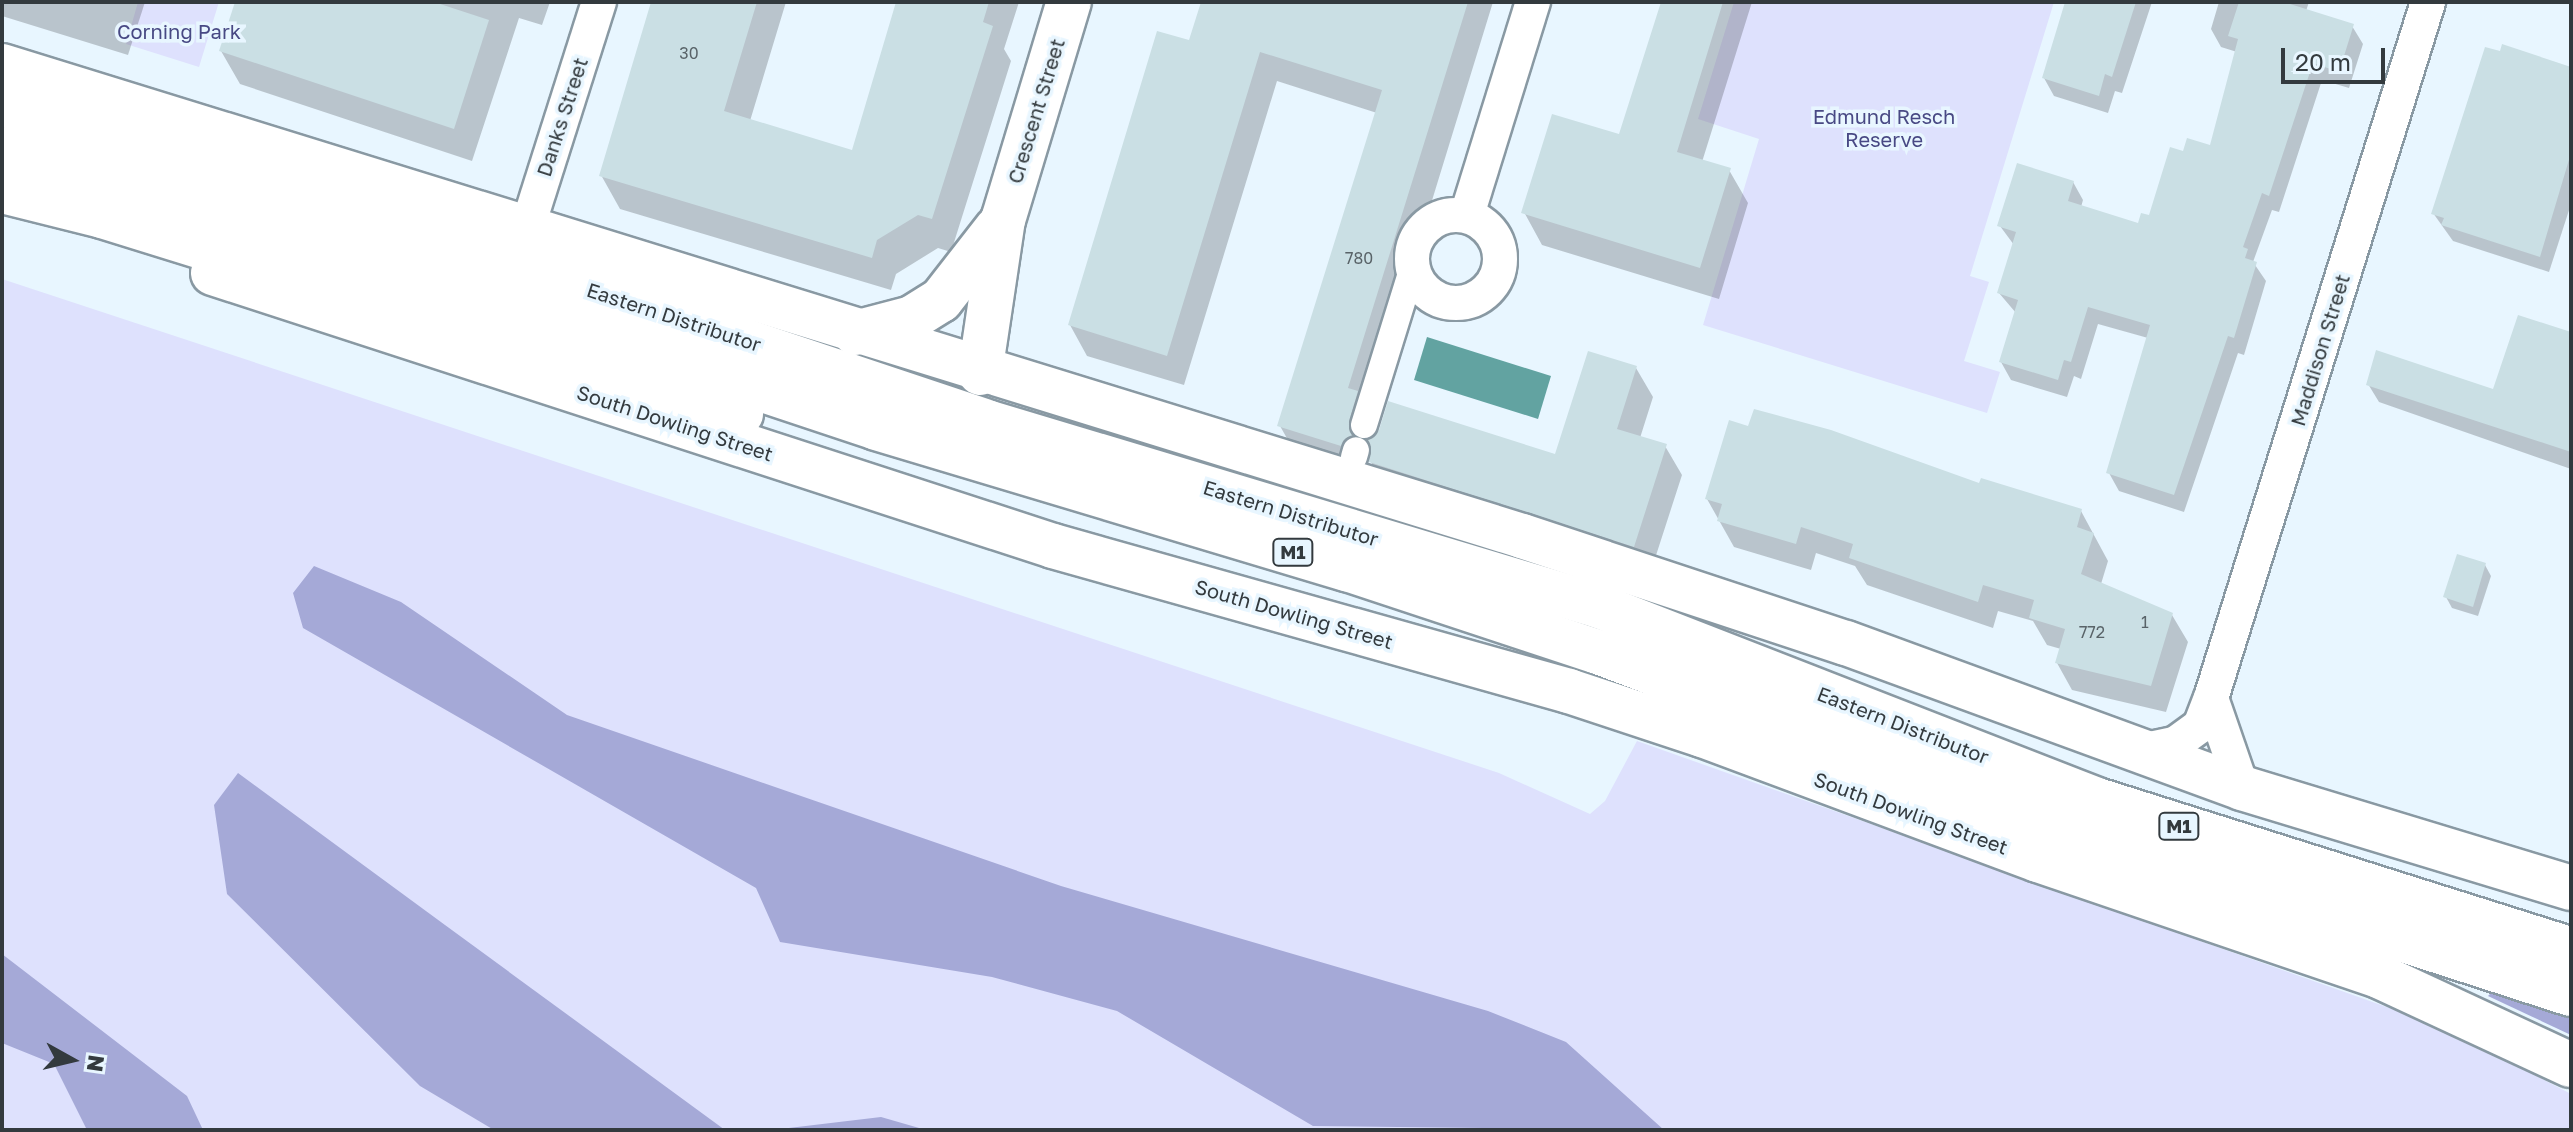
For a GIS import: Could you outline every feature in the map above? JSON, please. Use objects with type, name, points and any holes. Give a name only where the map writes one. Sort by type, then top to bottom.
[{"type":"main road","name":"Crescent Street","points":[[980,373],[1003,220],[1069,2]]},
{"type":"main road","points":[[2,66],[980,373],[1522,536],[1846,643],[2242,788],[2571,888]]},
{"type":"main road","name":"Eastern Distributor","points":[[2,104],[554,277],[987,422],[1599,606],[2097,800],[2571,949]]},
{"type":"main road","name":"Eastern Distributor","points":[[2,149],[507,305],[876,428],[1347,569],[1598,652],[2097,841],[2571,994]]},
{"type":"main road","points":[[2,191],[102,216],[1085,521],[1598,652]]},
{"type":"main road","name":"South Dowling Street","points":[[2,204],[1053,546],[1643,716],[2038,860],[2381,977],[2571,1065]]},
{"type":"main road","name":"Crescent Street","points":[[855,333],[912,318],[941,300],[965,276],[1003,220]]},
{"type":"street","name":"Danks Street","points":[[526,232],[599,2]]},
{"type":"street","points":[[1467,215],[1533,2]]},
{"type":"street","name":"Maddison Street","points":[[2141,751],[2175,744],[2200,726],[2211,698],[2428,2]]},
{"type":"street","points":[[1358,444],[1412,270],[1415,240],[1424,227],[1436,218],[1467,215],[1480,221],[1497,243],[1499,270],[1484,294],[1458,304],[1430,296],[1412,270]]},
{"type":"street","points":[[2211,698],[2242,788]]},
{"type":"green space","name":"Corning Park","points":[[138,2],[219,2],[199,67],[126,44]]},
{"type":"green space","name":"Edmund Resch Reserve","points":[[1734,2],[2054,2],[1970,276],[1989,282],[1964,361],[2000,372],[1987,413],[1703,325],[1759,139],[1698,119]]},
{"type":"green space","points":[[2,279],[1499,773],[1590,814],[1605,801],[1637,741],[2443,1027],[2571,1094],[2571,1130],[2,1130]]},
{"type":"shaded area","points":[[1427,337],[1551,376],[1538,419],[1414,380]]},
{"type":"shaded area","points":[[314,566],[401,602],[567,715],[1061,886],[1488,1011],[1566,1042],[1664,1130],[1313,1126],[1117,1011],[992,977],[780,942],[756,888],[303,628],[293,593]]},
{"type":"shaded area","points":[[238,773],[725,1130],[494,1130],[420,1086],[227,894],[214,805]]},
{"type":"shaded area","points":[[2,954],[187,1096],[203,1130],[87,1130],[54,1064],[2,1043]]},
{"type":"shaded area","points":[[2493,991],[2571,1015],[2571,1035],[2488,996]]},
{"type":"shaded area","points":[[881,1117],[926,1130],[772,1130]]},
{"type":"building","points":[[235,2],[434,2],[489,20],[454,129],[219,51]]},
{"type":"building","points":[[651,2],[757,2],[724,111],[852,150],[896,2],[989,2],[983,22],[993,26],[932,219],[918,215],[877,240],[872,258],[599,176]]},
{"type":"building","points":[[1201,2],[1468,2],[1348,388],[1358,391],[1349,421],[1352,435],[1341,446],[1277,426],[1382,90],[1260,52],[1167,356],[1068,325],[1157,31],[1189,40]]},
{"type":"building","points":[[1661,2],[1723,2],[1677,152],[1731,168],[1700,268],[1521,213],[1552,114],[1619,134]]},
{"type":"building","points":[[2065,2],[2136,2],[2112,77],[2105,74],[2099,96],[2042,78]]},
{"type":"building","points":[[2239,2],[2284,2],[2354,24],[2339,72],[2313,63],[2269,196],[2262,193],[2243,247],[2248,249],[2245,258],[2257,262],[2234,338],[2228,336],[2174,495],[2106,473],[2150,325],[2088,307],[2071,362],[2064,360],[2058,380],[1999,362],[2018,300],[1997,293],[2016,232],[1997,226],[2017,163],[2074,181],[2068,201],[2138,223],[2141,213],[2149,215],[2170,147],[2183,151],[2187,138],[2210,145],[2238,39],[2228,36]]},
{"type":"building","points":[[2502,44],[2571,67],[2571,153],[2540,257],[2441,225],[2444,218],[2431,214],[2485,47],[2500,51]]},
{"type":"building","points":[[2518,315],[2571,332],[2571,452],[2366,385],[2376,350],[2493,389]]},
{"type":"building","points":[[1588,351],[1637,366],[1617,429],[1667,444],[1634,547],[1369,462],[1368,440],[1379,430],[1388,401],[1555,454]]},
{"type":"building","points":[[1754,409],[1831,430],[1979,483],[1981,478],[2082,509],[2077,527],[2094,533],[2081,574],[2173,613],[2151,686],[2055,663],[2065,629],[2029,618],[2034,600],[1983,585],[1978,602],[1849,558],[1853,544],[1801,527],[1796,544],[1717,521],[1722,504],[1705,499],[1729,420],[1748,426]]},
{"type":"building","points":[[2457,554],[2486,563],[2473,607],[2443,597]]}]
